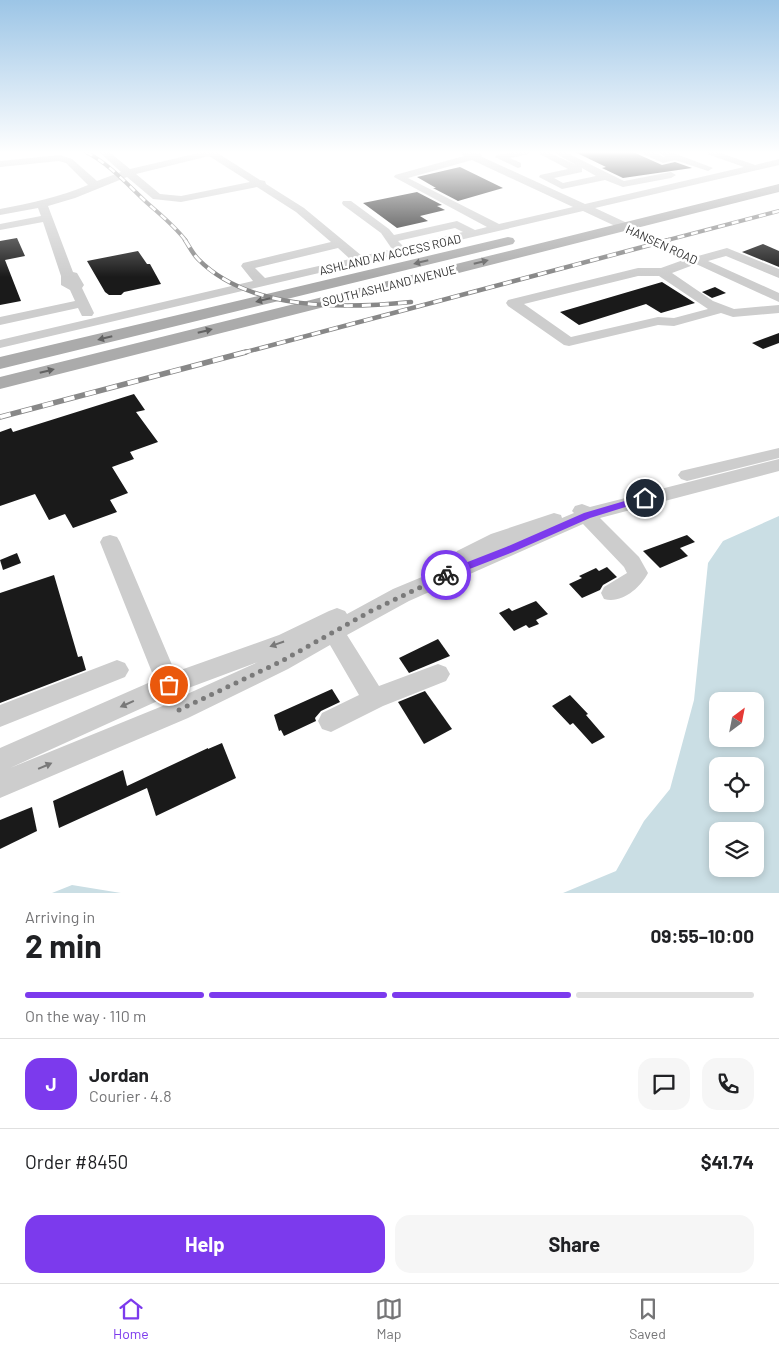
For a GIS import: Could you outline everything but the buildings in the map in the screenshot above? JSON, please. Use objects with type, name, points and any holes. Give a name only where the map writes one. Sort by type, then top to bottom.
[{"type":"main road","points":[[671,202],[704,194]]},
{"type":"main road","points":[[623,220],[623,223],[707,194]]},
{"type":"main road","name":"SOUTH ASHLAND AVENUE","points":[[0,383],[520,253],[623,220],[751,194]]},
{"type":"main road","points":[[520,253],[532,246],[603,224],[604,217]]},
{"type":"main road","name":"SOUTH ASHLAND AVENUE","points":[[0,363],[604,217],[623,220]]},
{"type":"street","points":[[0,212],[42,204],[76,194]]},
{"type":"street","points":[[153,194],[157,197],[167,199],[181,199],[208,194]]},
{"type":"street","points":[[276,194],[300,210],[359,260]]},
{"type":"street","points":[[431,194],[498,228]]},
{"type":"street","points":[[553,194],[604,217]]},
{"type":"street","name":"ASHLAND AV ACCESS ROAD","points":[[0,344],[644,194]]},
{"type":"street","points":[[347,203],[385,231],[400,251]]},
{"type":"street","points":[[42,204],[72,282],[92,322]]},
{"type":"street","points":[[0,227],[47,218]]},
{"type":"street","name":"HANSEN ROAD","points":[[623,220],[696,260],[779,298]]},
{"type":"street","points":[[390,239],[457,224],[474,234]]},
{"type":"street","points":[[262,283],[247,266],[335,240]]},
{"type":"street","points":[[722,309],[674,322],[658,321],[569,342],[513,303],[638,272],[662,272],[727,252],[779,274]]},
{"type":"street","points":[[662,272],[694,296],[708,304],[733,313],[779,309]]},
{"type":"street","points":[[0,321],[82,303]]},
{"type":"street","points":[[0,760],[169,685],[287,641],[331,627],[437,579],[510,550],[584,513],[670,480],[779,453]]},
{"type":"street","points":[[584,513],[779,465]]},
{"type":"street","points":[[584,513],[632,562],[638,573],[634,580],[612,593]]},
{"type":"street","points":[[110,542],[179,710]]},
{"type":"street","points":[[331,627],[374,699]]},
{"type":"street","points":[[0,786],[179,710],[280,662],[331,627]]},
{"type":"street","points":[[0,716],[118,670]]},
{"type":"street","points":[[331,721],[374,699],[438,674]]},
{"type":"shaded area","points":[[779,516],[779,893],[563,893],[616,871],[644,821],[670,789],[694,700],[708,563],[723,541]]},
{"type":"shaded area","points":[[72,885],[121,893],[52,893]]},
{"type":"railway","points":[[137,194],[171,224],[186,241]]},
{"type":"railway","points":[[664,241],[779,211]]},
{"type":"railway","points":[[185,240],[198,259],[219,276],[243,289],[270,297],[298,303],[328,305],[357,306],[411,302]]},
{"type":"railway","points":[[242,353],[669,240]]},
{"type":"railway","points":[[0,417],[246,352]]},
{"type":"way so far","points":[[169,685],[179,710],[280,662],[401,595],[446,575]]},
{"type":"route","points":[[446,575],[510,550],[587,516],[645,498]]}]
